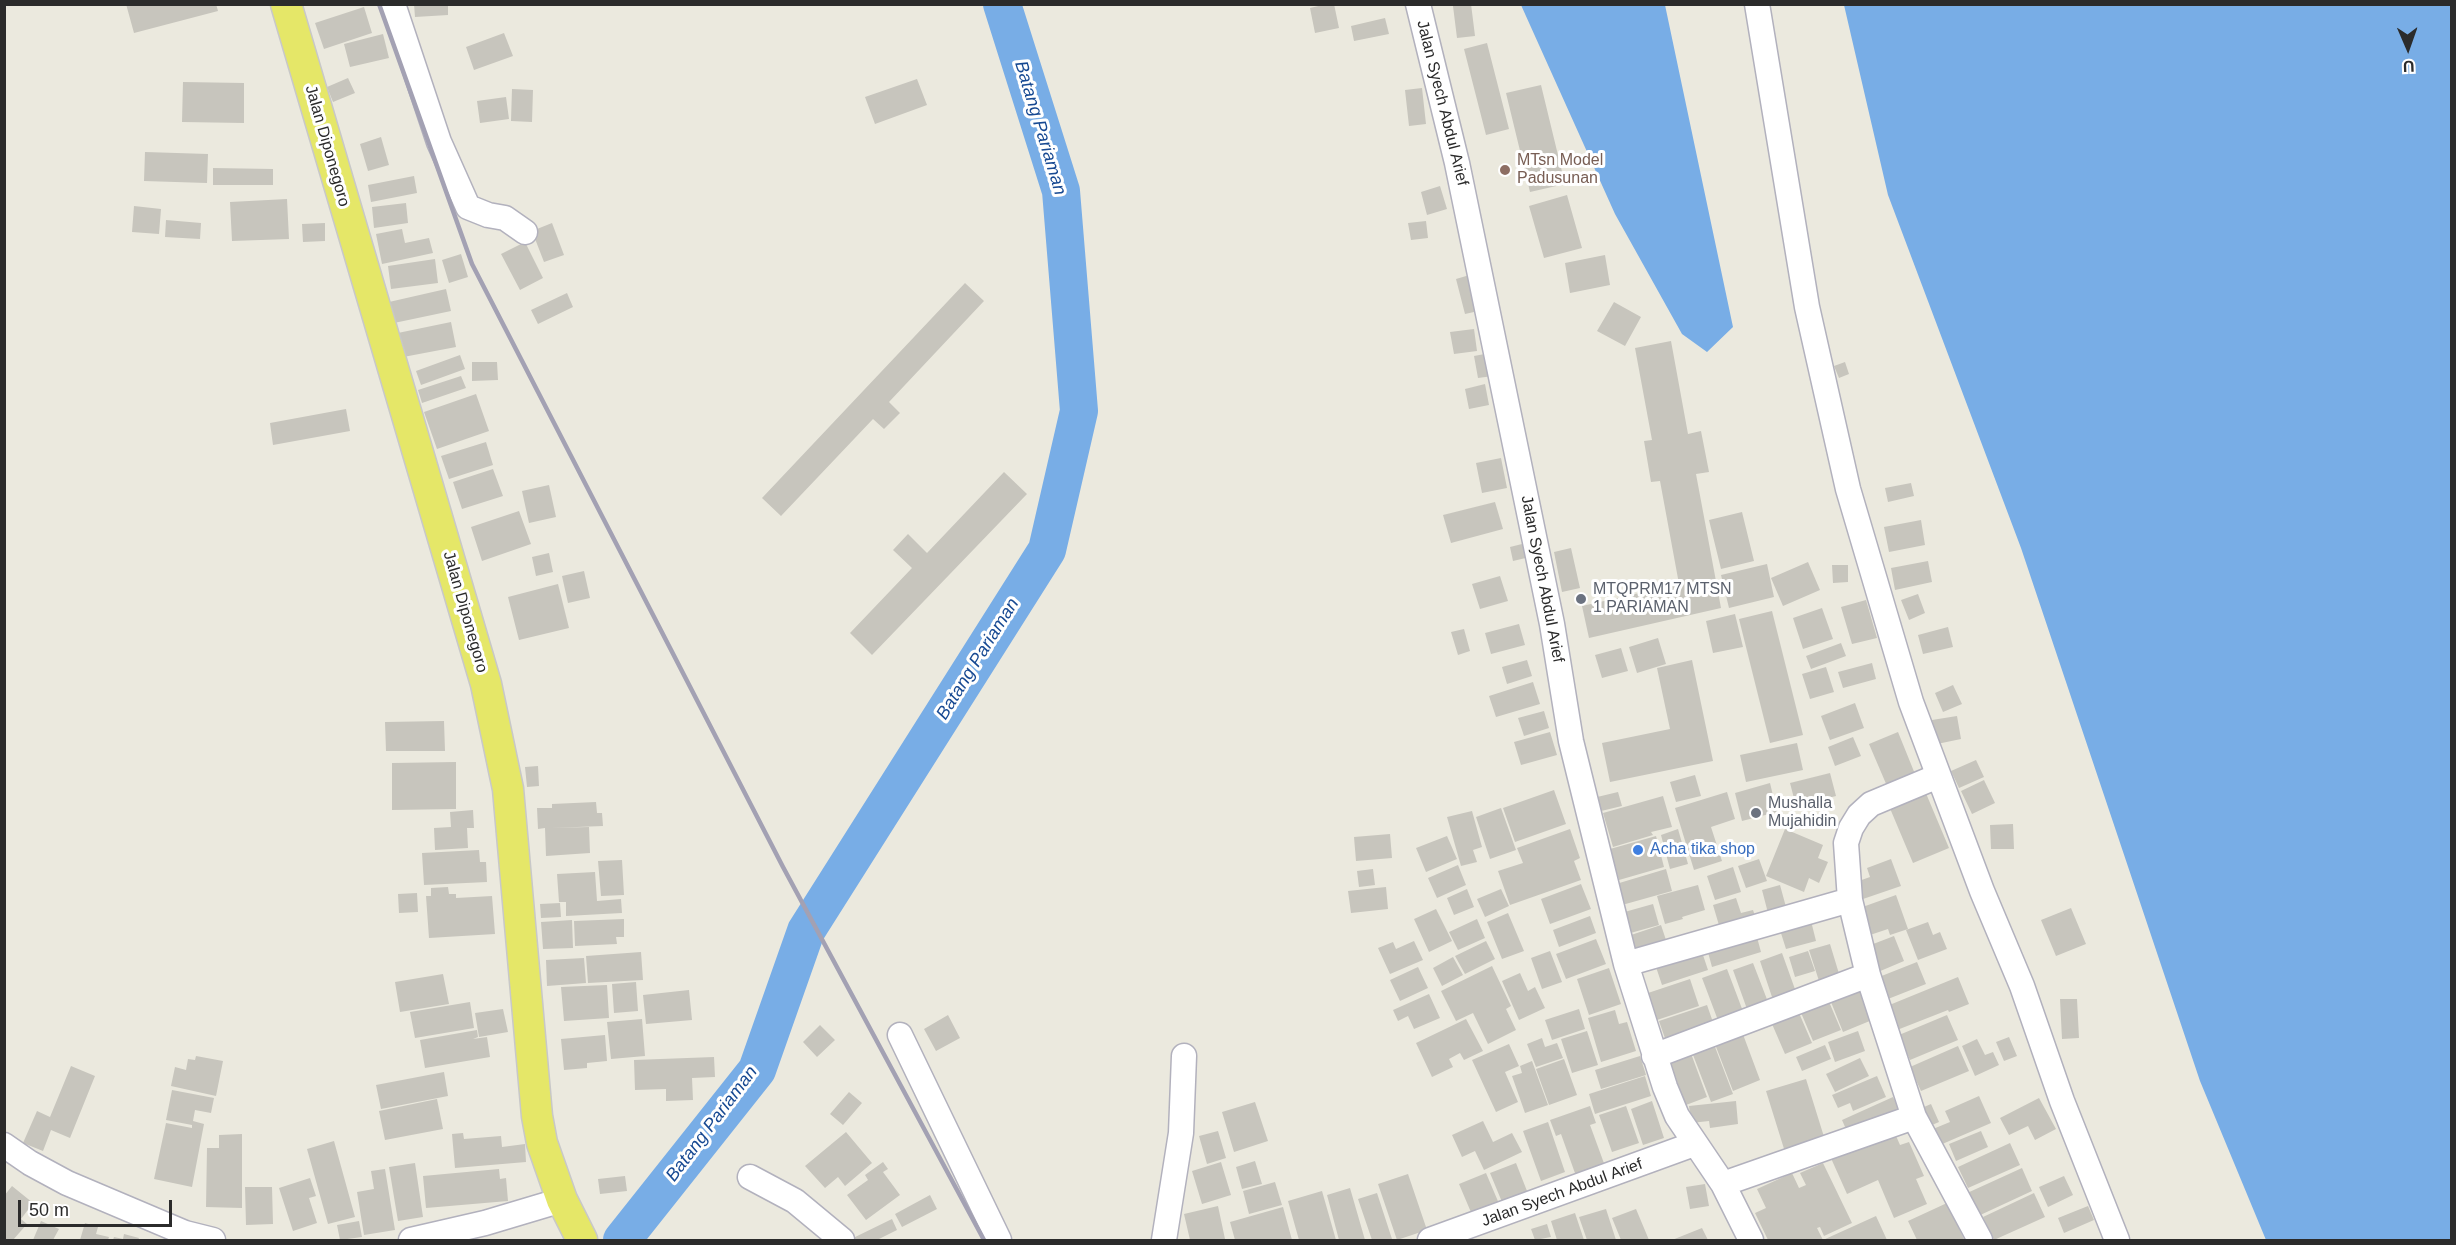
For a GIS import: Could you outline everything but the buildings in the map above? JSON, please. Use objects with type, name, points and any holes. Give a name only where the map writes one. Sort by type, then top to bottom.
[{"type":"main road","name":"Jalan Diponegoro","points":[[286,4],[486,684],[508,789],[537,1116],[548,1165],[580,1236]]},
{"type":"street","points":[[393,4],[439,142],[468,207],[488,215],[506,218],[525,232]]},
{"type":"street","name":"Jalan Syech Abdul Arief","points":[[1418,4],[1457,163],[1552,624],[1571,741],[1626,964],[1654,1056],[1677,1116],[1723,1184],[1751,1240]]},
{"type":"street","points":[[1757,4],[1805,296],[1848,489],[1911,702],[1982,891],[2022,986],[2062,1101],[2117,1240]]},
{"type":"street","points":[[1938,777],[1871,804],[1859,815],[1846,843],[1850,900],[1868,975],[1914,1117],[1980,1240]]},
{"type":"street","points":[[1626,964],[1850,900]]},
{"type":"street","points":[[1654,1056],[1868,975]]},
{"type":"street","points":[[900,1035],[999,1240]]},
{"type":"street","points":[[1164,1240],[1181,1133],[1184,1056]]},
{"type":"street","points":[[1723,1184],[1914,1117]]},
{"type":"street","name":"Jalan Syech Abdul Arief","points":[[1430,1240],[1694,1144]]},
{"type":"street","points":[[4,1145],[30,1163],[67,1183],[184,1233],[213,1240]]},
{"type":"street","points":[[750,1177],[795,1201],[842,1240]]},
{"type":"street","points":[[411,1240],[484,1223],[562,1200]]},
{"type":"water","points":[[1521,5],[1665,5],[1733,327],[1707,352],[1682,334],[1615,214]]},
{"type":"water","points":[[1844,5],[2451,5],[2451,1240],[2266,1240],[2200,1081],[2021,548],[1888,195]]},
{"type":"waterway","name":"Batang Pariaman","points":[[622,1240],[757,1070],[806,931],[1047,550],[1079,411],[1061,191],[1002,4]]},
{"type":"railway","points":[[379,4],[472,264],[783,867],[984,1240]]},
{"type":"place","name":"MTsn Model Padusunan","points":[[1505,170]]},
{"type":"place","name":"MTQPRM17 MTSN 1 PARIAMAN","points":[[1581,599]]},
{"type":"place","name":"Mushalla Mujahidin","points":[[1756,813]]},
{"type":"place","name":"Acha tika shop","points":[[1638,850]]}]
